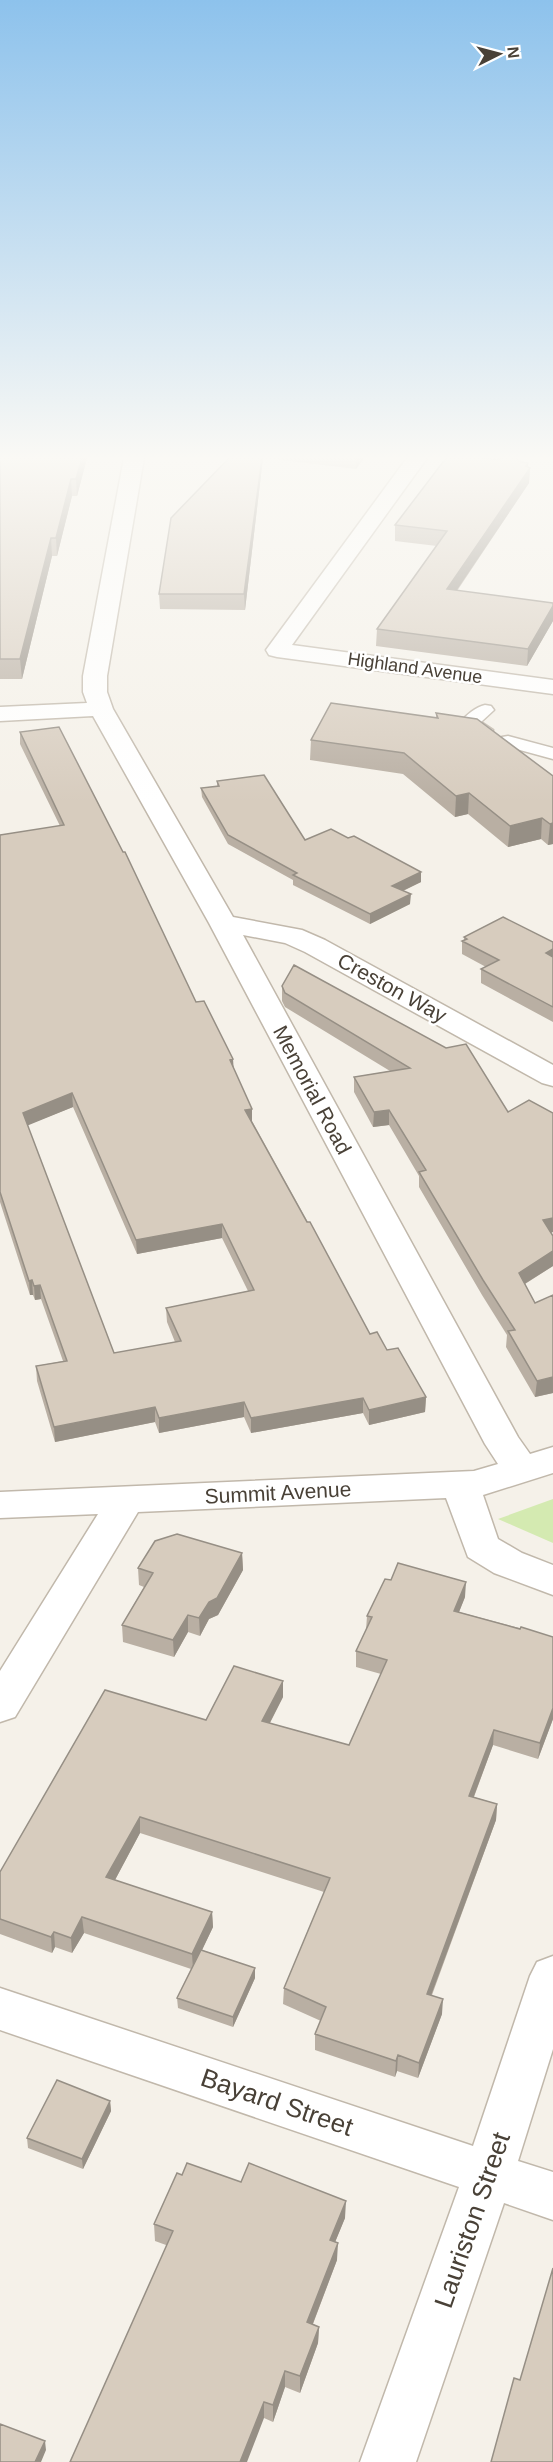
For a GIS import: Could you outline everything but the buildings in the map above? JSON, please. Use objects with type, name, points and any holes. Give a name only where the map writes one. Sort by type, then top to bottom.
[{"type":"street","name":"Memorial Road","points":[[113,573],[95,676],[95,692],[101,709],[223,923],[503,1443],[538,1466]]},
{"type":"street","name":"Highland Avenue","points":[[333,573],[277,650],[553,687]]},
{"type":"street","points":[[0,714],[101,709]]},
{"type":"street","name":"Creston Way","points":[[223,923],[292,936],[315,946],[553,1077]]},
{"type":"street","name":"Summit Avenue","points":[[3,1498],[126,1500],[475,1484],[538,1466]]},
{"type":"street","points":[[460,1484],[482,1547],[508,1563],[553,1581]]},
{"type":"street","points":[[0,1706],[126,1500]]},
{"type":"street","name":"Lauriston Street","points":[[388,2462],[489,2173],[553,1976]]},
{"type":"street","name":"Bayard Street","points":[[0,2009],[553,2196]]},
{"type":"lane","points":[[484,730],[469,723],[485,710]]},
{"type":"lane","points":[[508,741],[553,754]]},
{"type":"green space","points":[[553,1499],[553,1543],[498,1519]]}]
